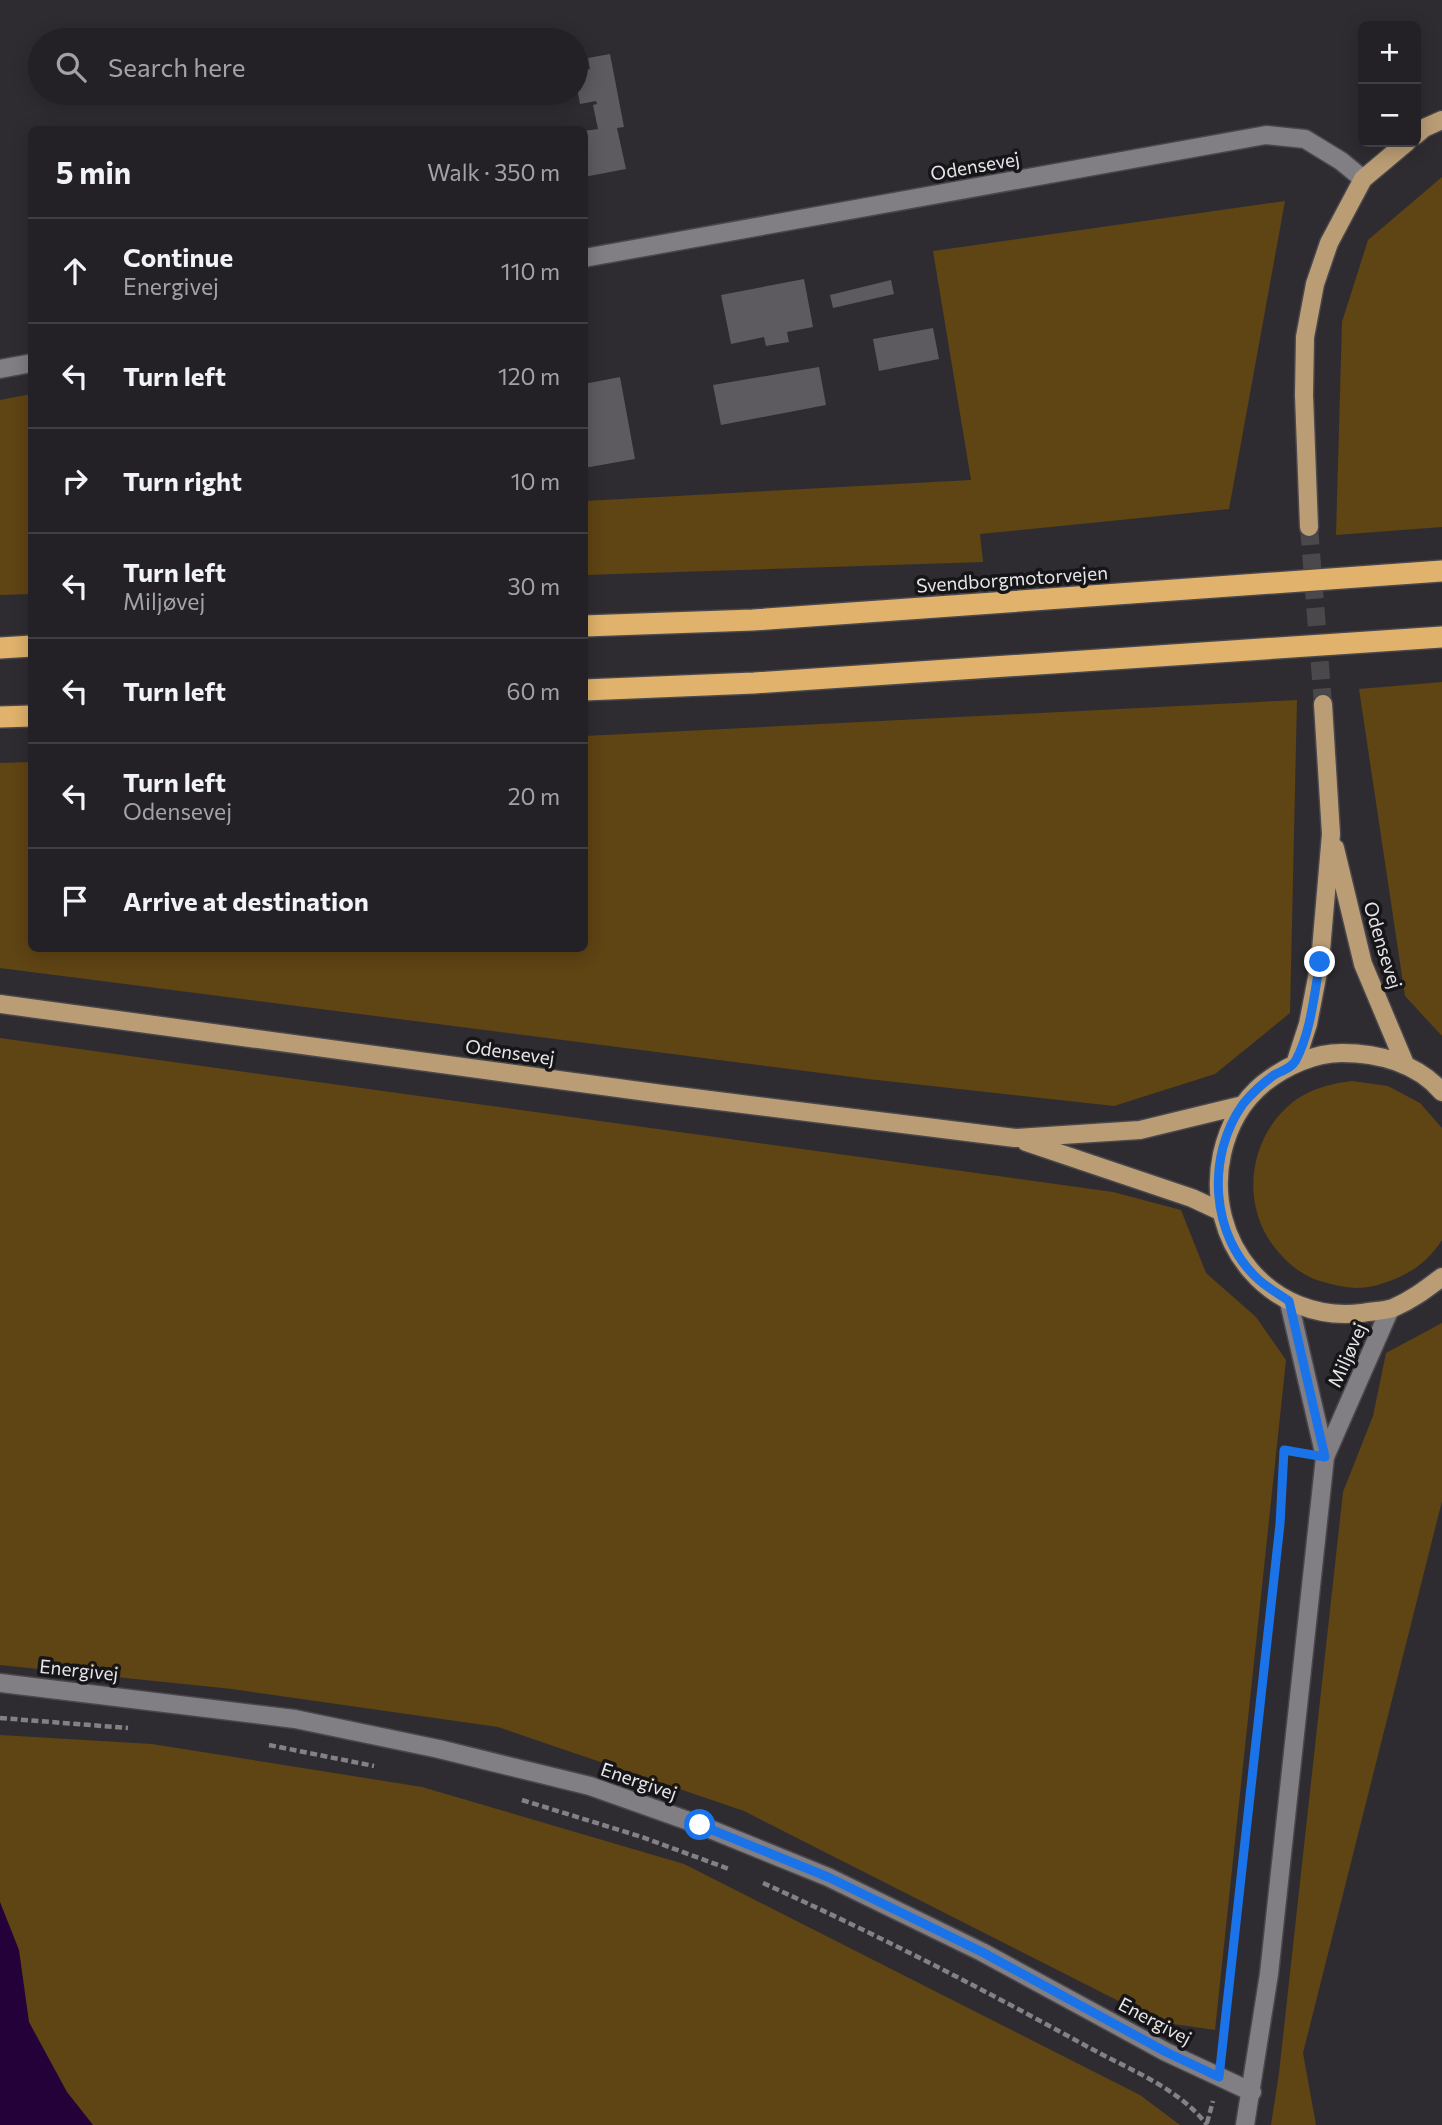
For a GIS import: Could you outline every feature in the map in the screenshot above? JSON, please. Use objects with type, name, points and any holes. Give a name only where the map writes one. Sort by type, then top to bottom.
[{"type":"highway","name":"Svendborgmotorvejen","points":[[588,626],[753,620],[1442,571]]},
{"type":"highway","points":[[588,690],[754,683],[1442,637]]},
{"type":"highway","points":[[0,648],[28,646]]},
{"type":"highway","points":[[0,717],[28,716]]},
{"type":"main road","points":[[1421,131],[1442,120]]},
{"type":"main road","points":[[1309,527],[1304,395],[1305,337],[1315,284],[1329,243],[1363,179],[1401,147]]},
{"type":"main road","name":"Odensevej","points":[[1295,1063],[1308,1024],[1320,962],[1331,834],[1323,704]]},
{"type":"main road","name":"Odensevej","points":[[1331,834],[1363,964],[1405,1064]]},
{"type":"main road","name":"Odensevej","points":[[0,1004],[662,1094],[1015,1138],[1140,1130],[1243,1105]]},
{"type":"main road","points":[[1442,1092],[1405,1064],[1369,1053],[1331,1053],[1295,1063],[1258,1088],[1243,1105],[1225,1138],[1218,1174],[1220,1211],[1234,1248],[1258,1279],[1289,1301],[1339,1315],[1391,1309],[1419,1296],[1442,1277]]},
{"type":"main road","name":"Odensevej","points":[[1015,1138],[1192,1198],[1220,1211]]},
{"type":"street","name":"Odensevej","points":[[588,257],[1266,135],[1305,139],[1341,161],[1363,179]]},
{"type":"street","points":[[0,369],[28,364]]},
{"type":"street","name":"Miljøvej","points":[[1289,1301],[1325,1457]]},
{"type":"street","name":"Miljøvej","points":[[1245,2125],[1271,1960],[1325,1457],[1391,1309]]},
{"type":"street","name":"Energivej","points":[[0,1683],[295,1719],[439,1749],[590,1786],[700,1825],[828,1877],[982,1952],[1166,2052],[1252,2092]]},
{"type":"path","points":[[1207,2125],[1219,2077],[1280,1524],[1284,1450],[1325,1457]]},
{"type":"path","points":[[0,1718],[134,1729]]},
{"type":"path","points":[[263,1744],[377,1766]]},
{"type":"path","points":[[519,1799],[642,1837],[734,1871]]},
{"type":"path","points":[[760,1881],[848,1921],[1055,2029],[1184,2100],[1207,2125]]},
{"type":"shaded area","points":[[1442,177],[1442,527],[1336,535],[1342,322],[1368,240]]},
{"type":"shaded area","points":[[1285,201],[1229,509],[980,534],[983,562],[588,575],[588,501],[971,480],[933,251]]},
{"type":"shaded area","points":[[28,395],[28,594],[0,595],[0,400]]},
{"type":"shaded area","points":[[1442,682],[1442,1036],[1405,996],[1359,689]]},
{"type":"shaded area","points":[[1297,700],[1290,1013],[1215,1074],[1114,1106],[868,1079],[0,968],[0,763],[28,762],[28,952],[588,952],[588,736]]},
{"type":"shaded area","points":[[0,1038],[1113,1192],[1181,1210],[1206,1273],[1256,1317],[1286,1360],[1215,2030],[1160,2022],[744,1811],[498,1727],[232,1689],[0,1665]]},
{"type":"shaded area","points":[[1352,1081],[1388,1086],[1420,1103],[1442,1128],[1442,1240],[1431,1255],[1410,1272],[1363,1288],[1342,1287],[1319,1281],[1289,1263],[1272,1244],[1262,1226],[1253,1187],[1260,1147],[1281,1113],[1310,1092]]},
{"type":"shaded area","points":[[1442,1323],[1442,1501],[1303,2053],[1316,2125],[1271,2125],[1343,1492],[1373,1416],[1386,1353]]},
{"type":"shaded area","points":[[0,1735],[152,1744],[422,1787],[684,1864],[1140,2095],[1180,2125],[0,2125]]},
{"type":"shaded area","points":[[0,1902],[19,1950],[29,2022],[67,2092],[93,2125],[0,2125]]},
{"type":"building","points":[[610,54],[624,127],[617,128],[626,169],[588,176],[588,130],[598,129],[593,105],[597,104],[596,101],[588,102],[588,58]]},
{"type":"building","points":[[804,279],[813,327],[787,332],[789,342],[766,346],[764,337],[731,344],[721,295]]},
{"type":"building","points":[[891,280],[894,294],[833,308],[830,295]]},
{"type":"building","points":[[933,328],[939,359],[879,371],[873,339]]},
{"type":"building","points":[[819,367],[826,405],[721,425],[713,385]]},
{"type":"building","points":[[620,377],[635,459],[588,467],[588,383]]},
{"type":"tunnel","points":[[1309,527],[1323,704]]},
{"type":"route","points":[[700,1825],[828,1877],[982,1952],[1166,2052],[1219,2077],[1280,1524],[1284,1450],[1325,1457],[1289,1301],[1258,1279],[1234,1248],[1220,1211],[1218,1174],[1225,1138],[1243,1105],[1275,1074],[1295,1063],[1308,1024],[1320,962]]}]
